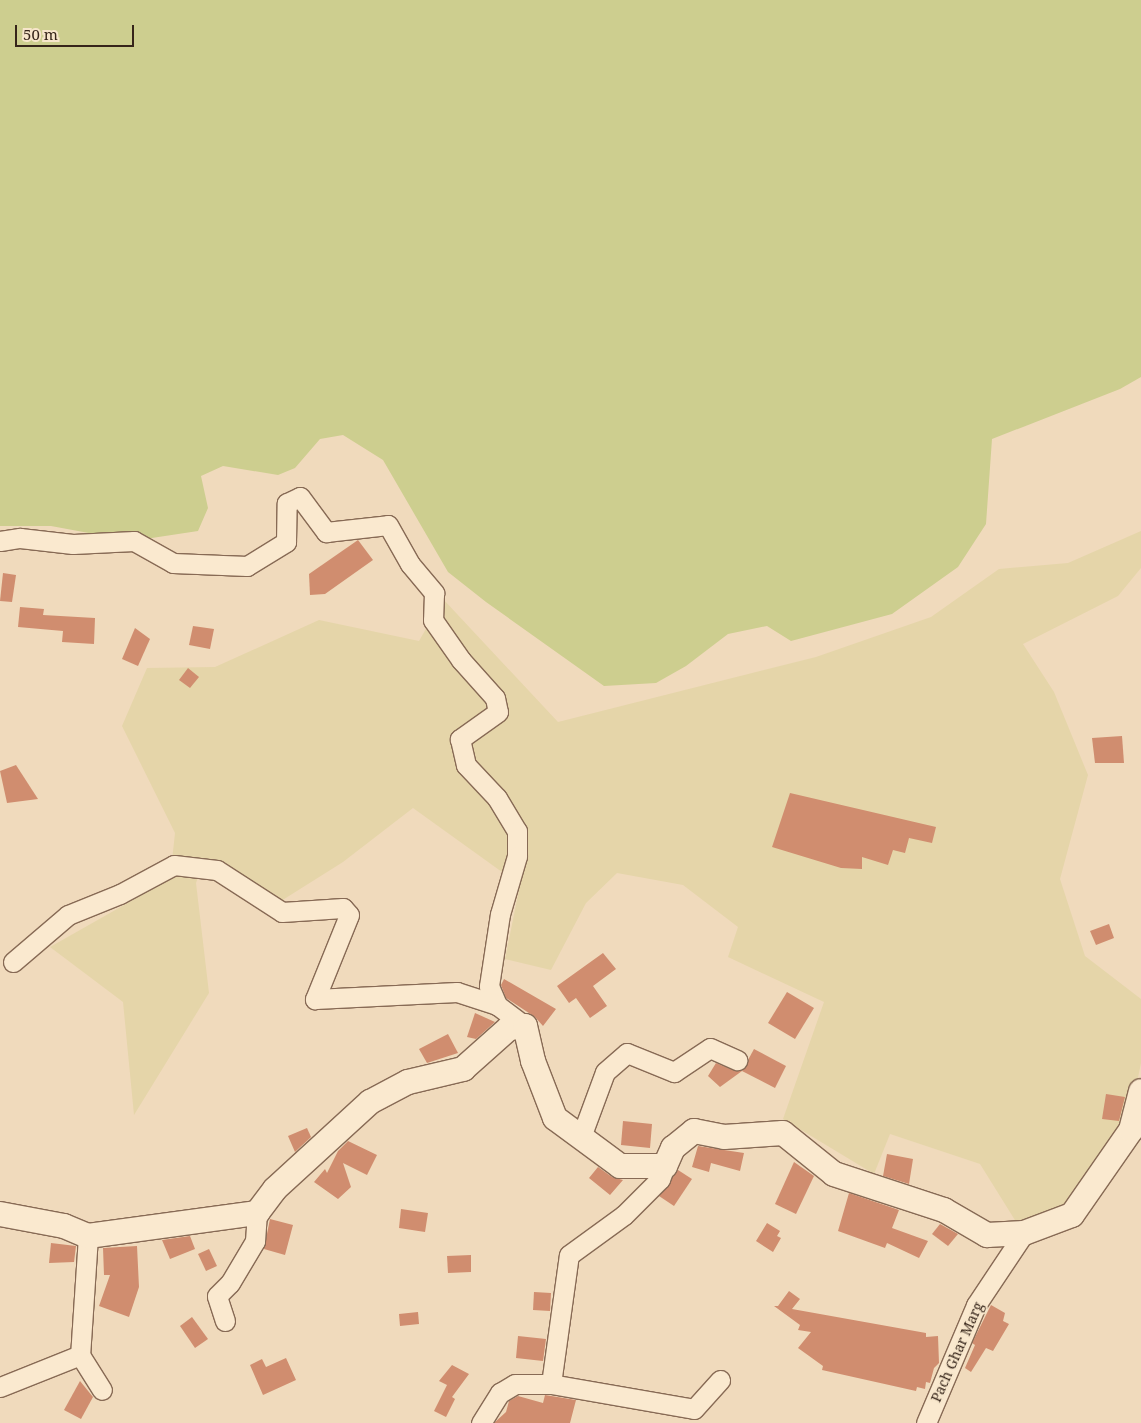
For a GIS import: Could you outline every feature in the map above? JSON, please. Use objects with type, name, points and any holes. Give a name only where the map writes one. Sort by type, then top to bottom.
[{"type":"street","points":[[0,541],[20,538],[73,544],[134,541],[173,563],[247,566],[286,542],[287,503],[300,497],[326,532],[388,525],[410,564],[434,593],[433,620],[461,660],[495,698],[498,712],[460,739],[466,765],[497,798],[517,831],[517,856],[500,914],[489,986],[497,1005]]},
{"type":"street","points":[[13,962],[68,915],[120,894],[174,865],[217,870],[282,912],[343,908],[349,915],[315,999],[457,992],[497,1005],[525,1026],[532,1061],[555,1118],[620,1166],[665,1166]]},
{"type":"street","points":[[225,1321],[217,1296],[230,1284],[255,1241],[257,1213],[275,1189],[370,1102],[408,1082],[463,1069],[508,1028],[525,1026]]},
{"type":"street","points":[[581,1137],[605,1072],[627,1054],[674,1072],[710,1048],[737,1060]]},
{"type":"street","points":[[551,1384],[569,1255],[624,1215],[660,1179],[673,1148],[694,1131],[724,1137],[783,1133],[834,1174],[944,1210],[987,1235],[1024,1234],[1072,1215],[1131,1130],[1141,1091]]},
{"type":"street","points":[[0,1214],[64,1226],[88,1236],[257,1213]]},
{"type":"street","name":"Pach Ghar Marg","points":[[926,1423],[976,1305],[1024,1234]]},
{"type":"street","points":[[88,1236],[80,1355],[102,1390]]},
{"type":"street","points":[[0,1387],[80,1355]]},
{"type":"street","points":[[481,1423],[500,1393],[515,1384],[551,1384],[694,1409],[720,1380]]},
{"type":"shaded area","points":[[1141,531],[1141,568],[1118,596],[1023,644],[1054,692],[1088,775],[1060,879],[1085,956],[1141,999],[1141,1063],[1126,1136],[1067,1204],[1018,1225],[980,1164],[890,1134],[874,1174],[783,1119],[824,1002],[728,957],[738,927],[683,885],[617,873],[586,903],[551,970],[505,959],[520,885],[413,808],[343,862],[281,901],[204,859],[196,883],[209,993],[134,1115],[123,1002],[50,947],[170,879],[175,833],[122,726],[147,668],[215,667],[319,620],[419,641],[443,599],[558,722],[816,657],[931,617],[999,569],[1068,563]]},
{"type":"green space","points":[[0,0],[1141,0],[1141,377],[1120,389],[992,439],[986,524],[958,567],[892,614],[791,641],[767,626],[728,634],[686,666],[656,683],[604,686],[486,602],[448,572],[383,460],[343,435],[320,439],[295,468],[278,475],[223,466],[201,476],[208,508],[198,531],[132,541],[51,526],[0,526]]},
{"type":"building","points":[[358,540],[373,560],[325,594],[310,595],[309,574]]},
{"type":"building","points":[[3,573],[16,575],[12,602],[0,601]]},
{"type":"building","points":[[20,607],[44,609],[43,615],[95,618],[94,644],[62,642],[63,631],[18,627]]},
{"type":"building","points":[[193,626],[214,629],[210,649],[189,645]]},
{"type":"building","points":[[135,628],[150,639],[138,666],[122,659]]},
{"type":"building","points":[[188,668],[199,677],[190,688],[179,680]]},
{"type":"building","points":[[1122,736],[1124,763],[1095,763],[1092,738]]},
{"type":"building","points":[[16,765],[38,799],[7,803],[0,771]]},
{"type":"building","points":[[790,793],[936,827],[932,843],[909,838],[905,853],[893,850],[888,865],[862,857],[862,869],[841,868],[772,847]]},
{"type":"building","points":[[1109,924],[1114,938],[1096,945],[1090,931]]},
{"type":"building","points":[[603,953],[616,969],[593,986],[607,1006],[590,1018],[576,998],[569,1003],[557,986]]},
{"type":"building","points":[[504,979],[556,1009],[543,1026],[535,1017],[506,998],[501,985]]},
{"type":"building","points":[[787,992],[814,1008],[795,1039],[768,1023]]},
{"type":"building","points":[[475,1013],[495,1022],[476,1039],[467,1037]]},
{"type":"building","points":[[448,1034],[458,1053],[427,1063],[419,1049]]},
{"type":"building","points":[[754,1049],[786,1066],[775,1088],[742,1071]]},
{"type":"building","points":[[716,1063],[733,1070],[742,1071],[720,1087],[708,1076]]},
{"type":"building","points":[[1106,1094],[1125,1097],[1119,1121],[1102,1119]]},
{"type":"building","points":[[623,1121],[652,1124],[650,1148],[621,1145]]},
{"type":"building","points":[[307,1128],[311,1137],[295,1152],[288,1136]]},
{"type":"building","points":[[348,1141],[377,1155],[367,1175],[343,1163],[351,1187],[338,1199],[314,1182],[325,1169],[327,1173],[338,1151]]},
{"type":"building","points":[[698,1146],[744,1153],[740,1171],[711,1163],[709,1172],[692,1167]]},
{"type":"building","points":[[887,1154],[913,1159],[909,1184],[883,1176]]},
{"type":"building","points":[[794,1162],[814,1176],[796,1214],[775,1204]]},
{"type":"building","points":[[598,1167],[612,1177],[623,1180],[610,1195],[589,1178]]},
{"type":"building","points":[[678,1170],[692,1179],[674,1206],[659,1196]]},
{"type":"building","points":[[849,1193],[899,1210],[892,1228],[928,1241],[919,1258],[887,1243],[885,1248],[838,1231]]},
{"type":"building","points":[[401,1209],[428,1213],[425,1232],[399,1228]]},
{"type":"building","points":[[270,1219],[293,1225],[285,1255],[264,1249]]},
{"type":"building","points":[[767,1223],[780,1231],[777,1236],[781,1238],[773,1252],[756,1241]]},
{"type":"building","points":[[940,1224],[958,1234],[948,1246],[932,1234]]},
{"type":"building","points":[[190,1236],[195,1249],[170,1259],[162,1240]]},
{"type":"building","points":[[51,1243],[76,1246],[74,1262],[49,1263]]},
{"type":"building","points":[[137,1246],[139,1287],[129,1317],[99,1306],[110,1275],[104,1275],[103,1248]]},
{"type":"building","points":[[209,1249],[217,1266],[206,1271],[198,1254]]},
{"type":"building","points":[[471,1255],[471,1272],[448,1273],[447,1256]]},
{"type":"building","points":[[789,1291],[800,1299],[792,1309],[926,1333],[926,1337],[938,1336],[939,1363],[934,1368],[930,1383],[926,1382],[925,1389],[917,1387],[916,1391],[822,1370],[823,1366],[798,1348],[811,1332],[798,1330],[800,1325],[774,1306],[778,1306]]},
{"type":"building","points":[[534,1292],[551,1293],[550,1311],[533,1310]]},
{"type":"building","points":[[991,1305],[1005,1313],[1003,1321],[1009,1324],[993,1351],[986,1348],[971,1372],[965,1368],[975,1345],[972,1343]]},
{"type":"building","points":[[418,1312],[419,1324],[400,1326],[399,1314]]},
{"type":"building","points":[[192,1317],[208,1339],[195,1348],[180,1326]]},
{"type":"building","points":[[518,1336],[546,1339],[543,1361],[516,1358]]},
{"type":"building","points":[[286,1358],[296,1380],[263,1395],[250,1365],[262,1359],[266,1367]]},
{"type":"building","points":[[452,1365],[469,1374],[452,1397],[455,1399],[446,1417],[434,1411],[447,1385],[439,1381]]},
{"type":"building","points":[[80,1381],[93,1397],[81,1419],[64,1410]]},
{"type":"building","points":[[545,1395],[576,1400],[570,1423],[494,1423],[506,1412],[509,1401],[518,1396],[543,1403]]}]
